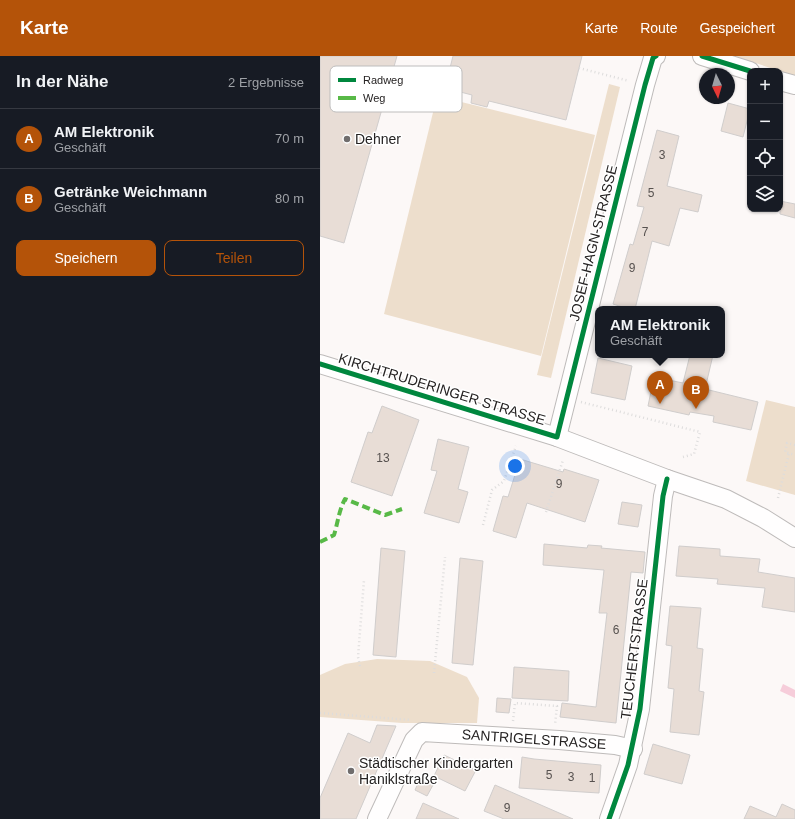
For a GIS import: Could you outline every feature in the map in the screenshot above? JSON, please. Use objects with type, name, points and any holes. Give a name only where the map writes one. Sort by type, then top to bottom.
[{"type":"street","name":"JOSEF-HAGN-STRASSE","points":[[557,437],[645,85],[653,58],[656,56]]},
{"type":"street","points":[[702,56],[747,70]]},
{"type":"street","points":[[783,82],[795,85]]},
{"type":"street","name":"KIRCHTRUDERINGER STRASSE","points":[[320,364],[557,437],[667,479],[726,499],[763,518],[795,538]]},
{"type":"street","name":"TEUCHERTSTRASSE","points":[[608,819],[623,781],[633,749],[640,708],[663,496],[667,479]]},
{"type":"street","name":"SANTRIGELSTRASSE","points":[[377,819],[414,740],[422,732],[615,745],[633,749]]},
{"type":"path","points":[[579,68],[645,85]]},
{"type":"path","points":[[567,398],[700,432],[694,454],[683,457]]},
{"type":"path","points":[[795,445],[787,442],[785,452],[795,455]]},
{"type":"path","points":[[483,525],[492,490],[504,481],[516,446]]},
{"type":"path","points":[[778,498],[789,453]]},
{"type":"path","points":[[546,512],[563,460]]},
{"type":"path","points":[[434,673],[445,557]]},
{"type":"path","points":[[360,666],[358,657],[364,580]]},
{"type":"path","points":[[513,728],[515,703],[557,706],[555,731]]},
{"type":"path","points":[[320,713],[413,721]]},
{"type":"shaded area","points":[[734,56],[795,56],[795,76],[783,72],[783,68],[771,68]]},
{"type":"shaded area","points":[[609,84],[620,87],[551,378],[537,375]]},
{"type":"shaded area","points":[[462,102],[595,135],[541,356],[384,314],[433,112],[462,112]]},
{"type":"shaded area","points":[[766,400],[795,407],[795,495],[746,481]]},
{"type":"shaded area","points":[[377,659],[430,661],[467,677],[479,698],[477,723],[402,723],[320,717],[320,675],[345,664]]},
{"type":"shaded area","points":[[783,684],[795,690],[795,698],[780,691]]},
{"type":"building","name":"Dehner","points":[[320,56],[397,56],[394,66],[330,66],[330,112],[381,112],[344,243],[320,236]]},
{"type":"building","points":[[453,56],[582,56],[566,120],[489,101],[487,107],[471,103],[472,95],[462,92],[462,66],[450,66]]},
{"type":"building","points":[[728,104],[747,108],[747,121],[743,137],[721,131]]},
{"type":"building","points":[[657,130],[679,136],[667,186],[702,195],[698,212],[680,208],[669,246],[652,241],[636,306],[619,306],[613,304],[630,244],[633,245],[644,207],[637,206]]},
{"type":"building","points":[[783,202],[795,204],[795,218],[780,214],[780,212],[783,212]]},
{"type":"building","points":[[598,358],[632,366],[625,400],[591,393]]},
{"type":"building","points":[[689,358],[712,358],[705,389],[758,402],[751,430],[713,422],[714,416],[690,412],[689,415],[648,406],[654,377],[683,383]]},
{"type":"building","points":[[382,406],[419,420],[392,496],[351,482],[368,432],[372,433]]},
{"type":"building","points":[[438,439],[469,447],[458,489],[468,492],[459,523],[424,513],[437,471],[431,470]]},
{"type":"building","points":[[520,459],[563,472],[564,469],[599,480],[585,522],[527,503],[516,538],[493,531],[503,496],[508,497]]},
{"type":"building","points":[[622,502],[642,505],[638,527],[618,524]]},
{"type":"building","points":[[544,544],[587,548],[588,545],[602,546],[601,548],[645,552],[643,573],[631,572],[616,723],[560,717],[562,703],[596,707],[607,613],[599,613],[604,570],[543,565]]},
{"type":"building","points":[[679,546],[720,549],[720,556],[760,559],[758,572],[795,578],[795,612],[762,607],[765,588],[717,584],[718,579],[676,576]]},
{"type":"building","points":[[381,548],[405,551],[396,657],[373,655]]},
{"type":"building","points":[[460,558],[483,561],[473,665],[452,663]]},
{"type":"building","points":[[670,606],[701,608],[697,648],[703,649],[699,691],[704,692],[699,735],[670,732],[674,689],[668,688],[672,646],[666,645]]},
{"type":"building","points":[[514,667],[569,671],[568,701],[512,698]]},
{"type":"building","points":[[497,698],[511,699],[509,713],[496,712]]},
{"type":"building","name":"Städtischer Kindergarten Haniklstraße","points":[[377,725],[396,726],[356,819],[320,819],[320,798],[348,733],[370,743]]},
{"type":"building","points":[[653,744],[690,755],[682,784],[644,774]]},
{"type":"building","points":[[444,755],[476,770],[465,791],[434,776]]},
{"type":"building","points":[[522,757],[601,765],[599,793],[519,788]]},
{"type":"building","points":[[420,779],[433,785],[427,796],[415,790]]},
{"type":"building","points":[[495,785],[573,819],[504,819],[484,811]]},
{"type":"building","points":[[423,803],[459,819],[416,819]]},
{"type":"building","points":[[782,804],[795,810],[795,819],[744,819],[750,806],[776,817]]},
{"type":"marked path","points":[[320,542],[334,535],[345,499],[385,515],[402,509]]},
{"type":"cycle path","points":[[320,364],[557,437],[645,85],[653,58],[656,56]]},
{"type":"cycle path","points":[[702,56],[747,70]]},
{"type":"cycle path","points":[[609,819],[628,765],[640,709],[663,496],[667,479]]},
{"type":"place","name":"Dehner","points":[[347,139]]},
{"type":"place","name":"AM Elektronik","points":[[660,404]]},
{"type":"place","name":"Getränke Weichmann","points":[[696,409]]},
{"type":"place","name":"Städtischer Kindergarten Haniklstraße","points":[[351,771]]}]
